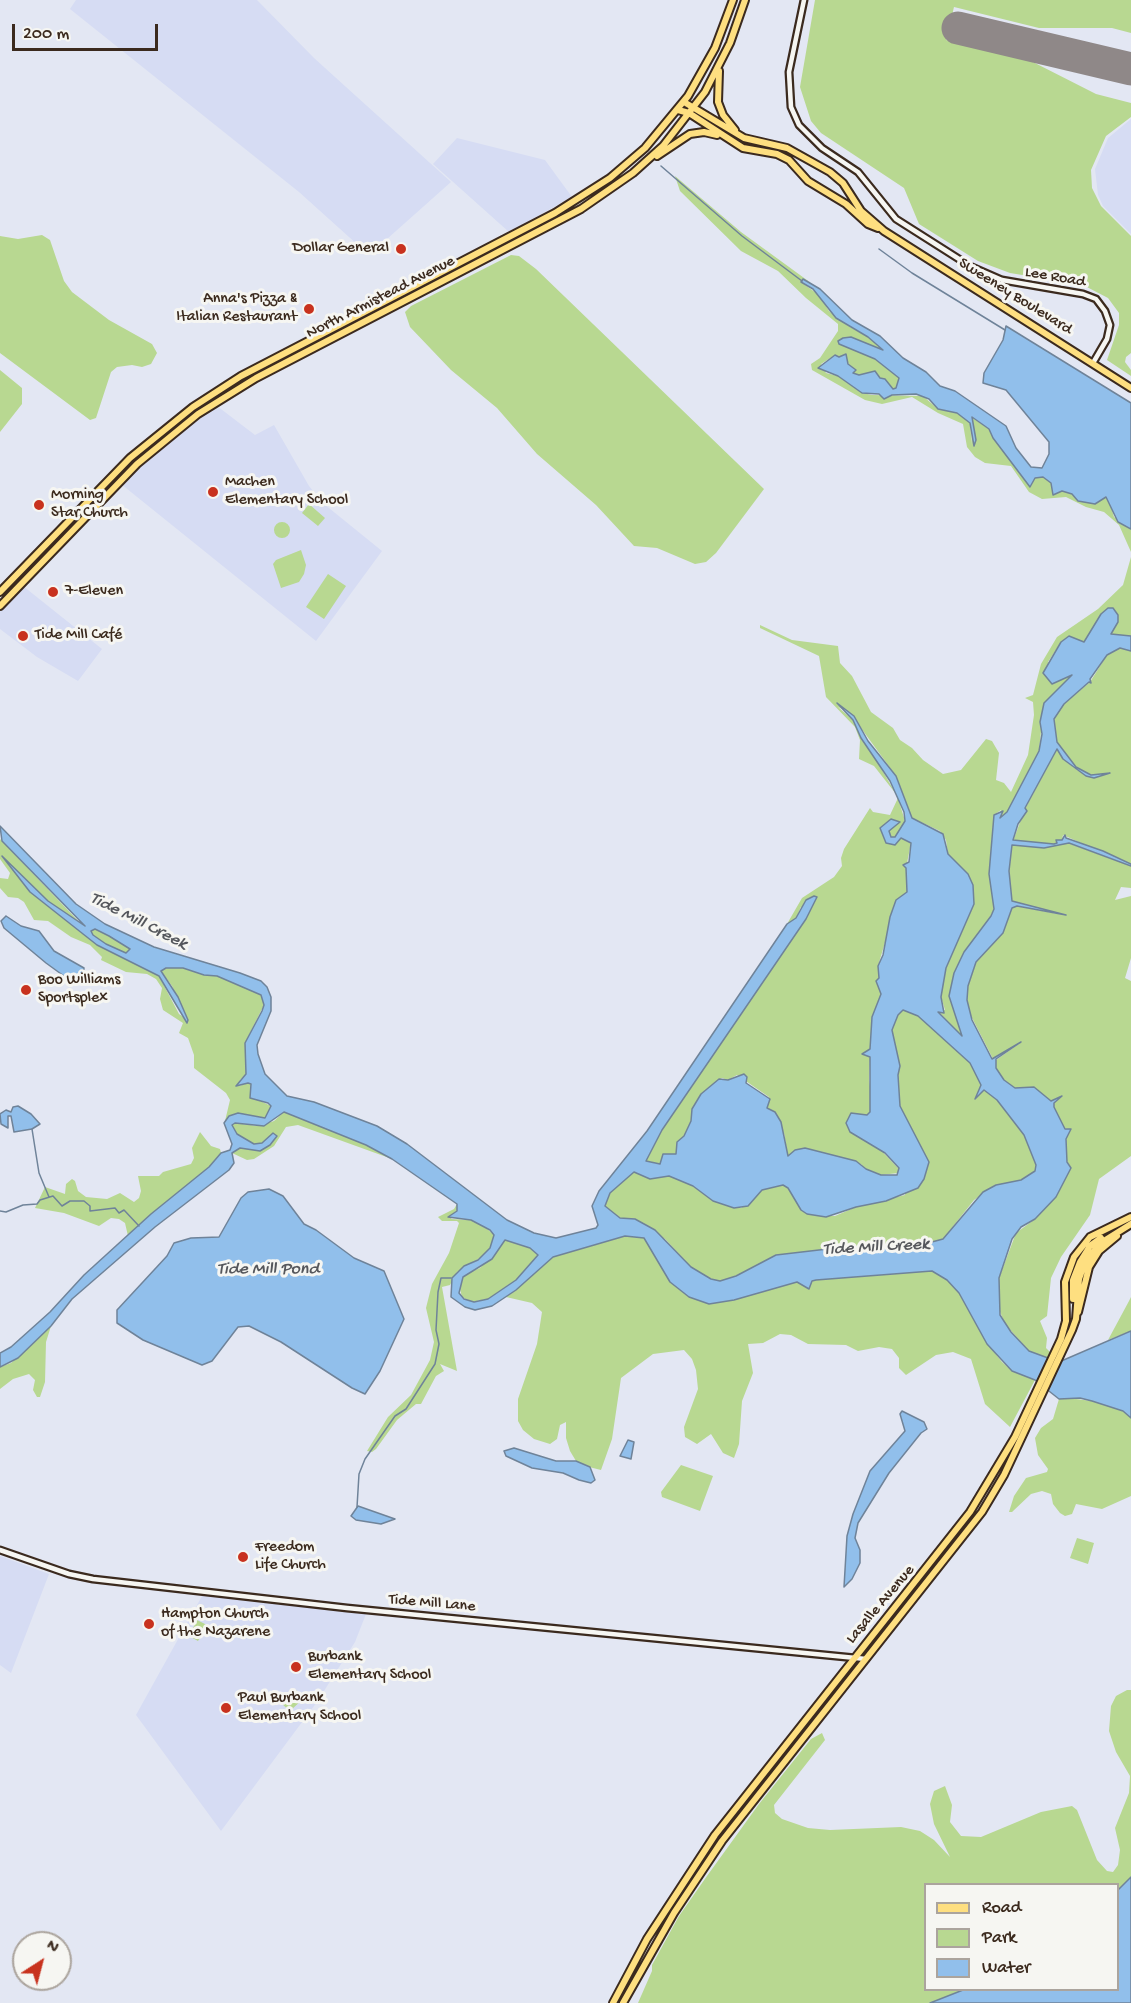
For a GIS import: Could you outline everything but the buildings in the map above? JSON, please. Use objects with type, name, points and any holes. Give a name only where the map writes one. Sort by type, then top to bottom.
[{"type":"main road","name":"North Armistead Avenue","points":[[0,592],[123,465],[193,407],[246,373],[574,202],[626,165],[684,102],[715,48],[733,0]]},
{"type":"main road","name":"North Armistead Avenue","points":[[0,606],[137,464],[198,414],[256,378],[581,209],[617,186],[663,146],[695,106],[722,60],[745,0]]},
{"type":"main road","points":[[722,60],[716,86],[718,102],[728,122],[748,139]]},
{"type":"main road","name":"Sweeney Boulevard","points":[[684,102],[695,106],[748,139],[787,148],[837,177],[861,211],[884,231]]},
{"type":"main road","name":"Sweeney Boulevard","points":[[678,110],[689,114],[743,148],[777,154],[789,160],[808,181],[846,204],[868,224],[884,231],[1131,388]]},
{"type":"main road","points":[[663,146],[661,139],[667,123]]},
{"type":"main road","points":[[646,162],[690,134],[704,132],[723,137]]},
{"type":"main road","name":"Lasalle Avenue","points":[[1057,1355],[1064,1330],[1065,1282],[1074,1257],[1090,1237],[1131,1217]]},
{"type":"main road","name":"Lasalle Avenue","points":[[1072,1330],[1073,1280],[1080,1262],[1099,1239],[1129,1226]]},
{"type":"main road","name":"Lasalle Avenue","points":[[623,2003],[674,1913],[722,1841],[982,1512],[1004,1475],[1057,1355],[1072,1330],[1076,1319],[1077,1286],[1084,1265],[1099,1244],[1129,1226]]},
{"type":"main road","name":"Lasalle Avenue","points":[[613,2003],[653,1929],[709,1844],[970,1512],[998,1470],[1037,1399]]},
{"type":"street","name":"Lee Road","points":[[804,0],[789,72],[791,107],[799,125],[822,148],[862,177],[885,209],[896,219],[978,271],[1002,280],[1083,294],[1096,299],[1105,311],[1110,325],[1107,339],[1093,363]]},
{"type":"street","name":"Tide Mill Lane","points":[[0,1551],[69,1574],[114,1581],[347,1608],[866,1659]]},
{"type":"shaded area","points":[[76,0],[257,0],[314,58],[451,182],[369,255],[299,192],[70,9]]},
{"type":"shaded area","points":[[1131,119],[1131,234],[1103,206],[1098,195],[1095,169],[1108,138]]},
{"type":"shaded area","points":[[457,138],[545,160],[572,197],[509,232],[433,164]]},
{"type":"shaded area","points":[[217,406],[255,435],[274,425],[309,486],[324,504],[382,551],[316,641],[121,484],[160,448]]},
{"type":"shaded area","points":[[23,586],[102,649],[78,681],[37,657],[0,629],[0,609]]},
{"type":"shaded area","points":[[0,1556],[49,1574],[11,1673],[0,1665]]},
{"type":"shaded area","name":"Paul Burbank Elementary School","points":[[202,1596],[366,1614],[355,1642],[317,1702],[221,1831],[136,1715]]},
{"type":"green space","points":[[815,0],[1131,0],[1131,33],[1112,28],[1039,28],[954,7],[946,40],[1029,60],[1096,94],[1131,103],[1131,117],[1106,136],[1091,170],[1092,188],[1101,206],[1131,236],[1131,353],[1126,357],[1125,362],[1131,370],[1131,376],[1107,360],[1119,325],[1119,313],[1108,298],[1083,285],[1010,273],[978,261],[919,224],[904,188],[821,133],[811,121],[800,87]]},
{"type":"green space","points":[[675,176],[741,232],[811,283],[803,279],[801,282],[819,295],[829,311],[883,350],[851,337],[854,348],[875,359],[899,378],[896,388],[892,389],[853,373],[847,360],[835,355],[821,364],[826,373],[838,376],[862,393],[923,396],[938,409],[957,413],[970,423],[972,445],[971,417],[989,429],[993,438],[1031,486],[1035,477],[1043,477],[1051,483],[1053,495],[1062,491],[1072,494],[1078,501],[1095,504],[1106,497],[1109,499],[1114,517],[1131,529],[1131,552],[1119,525],[1104,512],[1086,507],[1066,497],[1042,499],[1029,492],[1011,466],[985,463],[975,457],[967,447],[963,424],[938,413],[912,397],[882,404],[865,400],[812,370],[811,364],[820,358],[838,331],[838,324],[778,271],[741,251],[680,191]]},
{"type":"green space","points":[[42,235],[50,240],[64,281],[72,292],[109,320],[152,344],[157,353],[151,364],[142,367],[132,365],[117,367],[111,372],[96,418],[90,420],[0,353],[0,236],[18,239]]},
{"type":"green space","points":[[511,255],[519,256],[536,269],[764,489],[716,553],[706,562],[695,564],[657,548],[634,546],[596,505],[537,454],[497,408],[451,370],[410,327],[405,312],[411,306]]},
{"type":"green space","points":[[0,370],[22,388],[22,404],[0,432]]},
{"type":"green space","points":[[309,504],[325,518],[318,526],[302,513]]},
{"type":"green space","points":[[279,522],[285,522],[290,530],[288,536],[279,538],[274,533],[274,527]]},
{"type":"green space","points":[[301,550],[306,565],[304,574],[299,582],[281,588],[273,564],[276,560]]},
{"type":"green space","points":[[1131,557],[1131,636],[1111,634],[1118,622],[1113,608],[1084,642],[1061,642],[1048,662],[1059,681],[1072,675],[1044,703],[1039,751],[1007,812],[999,819],[1001,810],[994,815],[989,874],[994,909],[949,996],[963,1036],[938,1011],[945,1010],[941,997],[946,968],[974,904],[968,874],[948,854],[946,840],[940,831],[912,818],[896,776],[850,713],[838,707],[853,720],[896,794],[874,766],[859,759],[860,740],[855,727],[826,697],[819,656],[760,628],[760,625],[792,640],[838,646],[840,663],[852,676],[871,712],[893,728],[900,740],[912,748],[923,760],[943,774],[961,770],[986,739],[992,741],[999,753],[996,780],[1004,783],[1011,792],[1028,755],[1034,715],[1033,702],[1025,698],[1033,695],[1041,664],[1057,637],[1098,609],[1123,585]]},
{"type":"green space","points":[[328,574],[346,586],[324,619],[306,607]]},
{"type":"green space","points":[[1120,648],[1131,651],[1131,865],[1063,835],[1062,840],[1054,844],[1013,841],[1025,809],[1057,749],[1063,759],[1083,773],[1069,760],[1057,742],[1054,719],[1064,704],[1090,682],[1107,655]]},
{"type":"green space","points":[[898,798],[905,821],[895,837],[891,837],[889,831],[881,830],[886,843],[901,838],[911,843],[906,868],[907,892],[898,899],[878,966],[881,994],[872,1017],[870,1049],[866,1054],[870,1057],[869,1080],[872,1099],[870,1112],[867,1115],[877,1146],[899,1169],[898,1173],[881,1175],[865,1169],[861,1164],[788,1156],[784,1133],[767,1108],[769,1097],[737,1075],[728,1080],[722,1078],[701,1094],[692,1109],[691,1121],[676,1154],[660,1164],[646,1161],[662,1130],[806,919],[801,907],[796,918],[787,924],[802,898],[834,877],[842,866],[841,858],[844,849],[870,808],[873,812],[890,815]]},
{"type":"green space","points":[[0,839],[84,927],[48,901],[3,857],[30,892],[97,945],[159,976],[179,1014],[188,1020],[172,986],[161,971],[166,968],[183,968],[204,975],[217,976],[261,995],[264,1005],[245,1043],[246,1074],[240,1080],[239,1086],[251,1084],[250,1096],[271,1106],[265,1118],[238,1113],[225,1121],[230,1100],[226,1093],[194,1068],[194,1055],[188,1038],[179,1033],[183,1023],[163,1010],[160,999],[162,988],[156,979],[147,974],[126,972],[101,960],[102,957],[90,945],[71,937],[48,921],[34,920],[24,902],[18,898],[8,897],[0,888],[0,878],[8,879],[10,873],[0,859]]},
{"type":"green space","points":[[1065,842],[1131,866],[1131,888],[1121,887],[1115,900],[1131,896],[1131,958],[1125,978],[1131,981],[1131,1156],[1099,1179],[1090,1215],[1061,1257],[1051,1278],[1047,1316],[1040,1321],[1047,1338],[1046,1348],[1050,1352],[1047,1359],[1029,1351],[1005,1324],[998,1307],[999,1278],[1016,1233],[1035,1219],[1055,1196],[1071,1168],[1066,1159],[1066,1139],[1069,1129],[1063,1128],[1053,1104],[1061,1097],[1051,1101],[1028,1087],[1015,1088],[1004,1080],[996,1068],[996,1060],[1020,1043],[993,1059],[969,1012],[967,1000],[968,986],[976,962],[1003,933],[1012,908],[1017,906],[1058,914],[1012,901],[1009,871],[1012,845],[1044,848]]},
{"type":"green space","points":[[95,929],[131,949],[126,953],[106,944],[93,935],[91,931]]},
{"type":"green space","points":[[903,1010],[918,1016],[970,1063],[981,1085],[976,1098],[983,1089],[997,1100],[1024,1135],[1036,1165],[1035,1171],[1021,1180],[996,1185],[974,1200],[943,1239],[917,1246],[836,1248],[776,1255],[736,1276],[720,1281],[711,1280],[691,1267],[665,1239],[620,1218],[605,1206],[610,1193],[634,1172],[650,1179],[669,1176],[693,1186],[713,1201],[734,1208],[741,1208],[762,1190],[783,1185],[788,1188],[801,1210],[816,1216],[835,1216],[856,1207],[905,1195],[908,1124],[900,1106],[898,1075],[900,1066],[892,1030],[898,1015]]},
{"type":"green space","points":[[284,1112],[366,1145],[392,1159],[298,1125],[286,1127],[274,1146],[254,1159],[247,1160],[232,1153],[240,1148],[260,1151],[273,1134],[262,1143],[254,1144],[237,1134],[232,1125],[235,1123],[258,1126],[274,1121]]},
{"type":"green space","points":[[200,1132],[211,1146],[220,1149],[221,1153],[209,1167],[128,1236],[125,1223],[119,1219],[111,1218],[99,1226],[64,1213],[35,1208],[45,1187],[65,1194],[66,1184],[72,1179],[78,1191],[86,1197],[107,1199],[120,1193],[134,1202],[139,1198],[141,1191],[138,1176],[159,1176],[163,1172],[191,1164],[194,1158],[192,1148]]},
{"type":"green space","points":[[457,1204],[459,1207],[451,1219],[471,1220],[484,1226],[494,1235],[490,1248],[483,1256],[457,1272],[450,1285],[442,1287],[457,1371],[440,1364],[444,1371],[436,1376],[421,1404],[416,1404],[397,1420],[376,1449],[372,1452],[367,1451],[388,1417],[411,1395],[430,1360],[434,1342],[426,1308],[432,1284],[449,1253],[459,1223],[442,1221],[438,1217],[454,1209]]},
{"type":"green space","points":[[625,1236],[645,1238],[670,1282],[709,1304],[734,1300],[797,1282],[809,1288],[812,1281],[816,1280],[932,1271],[947,1280],[959,1293],[987,1343],[1002,1362],[1012,1371],[1035,1380],[1010,1427],[985,1404],[971,1359],[953,1352],[936,1355],[906,1375],[899,1368],[899,1358],[892,1349],[879,1347],[858,1351],[846,1345],[808,1344],[791,1335],[780,1334],[763,1343],[748,1344],[753,1373],[742,1401],[739,1444],[734,1458],[723,1453],[711,1434],[697,1444],[685,1437],[684,1427],[698,1389],[692,1359],[684,1350],[653,1354],[621,1378],[612,1439],[601,1470],[585,1466],[576,1461],[570,1451],[566,1438],[566,1422],[560,1425],[557,1439],[550,1444],[534,1439],[523,1430],[518,1421],[518,1399],[537,1344],[542,1312],[532,1303],[506,1297],[553,1257]]},
{"type":"green space","points":[[505,1240],[530,1248],[538,1255],[516,1280],[488,1299],[471,1302],[462,1297],[459,1285],[464,1275],[480,1268]]},
{"type":"green space","points":[[1131,1297],[1131,1331],[1108,1340],[1129,1301]]},
{"type":"green space","points":[[51,1326],[46,1342],[45,1382],[40,1397],[37,1397],[33,1390],[35,1380],[29,1374],[13,1379],[0,1389],[0,1367],[11,1363]]},
{"type":"green space","points":[[1059,1399],[1092,1401],[1123,1411],[1131,1418],[1131,1496],[1102,1509],[1076,1504],[1072,1514],[1065,1516],[1053,1504],[1051,1494],[1042,1491],[1031,1494],[1012,1512],[1009,1512],[1014,1496],[1026,1478],[1047,1472],[1048,1469],[1038,1455],[1035,1438],[1041,1428],[1053,1419]]},
{"type":"green space","points":[[681,1465],[713,1476],[700,1511],[662,1497],[661,1492]]},
{"type":"green space","points":[[1077,1538],[1094,1543],[1088,1564],[1070,1558]]},
{"type":"green space","points":[[197,1620],[207,1625],[198,1641],[189,1636]]},
{"type":"green space","points":[[296,1690],[304,1698],[290,1711],[282,1704]]},
{"type":"green space","points":[[1131,1690],[1131,1877],[1119,1889],[1119,1883],[924,1883],[924,1991],[960,1991],[930,2003],[638,2003],[652,1971],[652,1965],[679,1916],[759,1804],[811,1739],[822,1733],[825,1740],[774,1805],[775,1813],[782,1819],[808,1828],[830,1830],[901,1827],[920,1831],[934,1840],[950,1857],[934,1824],[930,1804],[934,1791],[945,1786],[952,1805],[950,1822],[961,1836],[981,1837],[1041,1812],[1072,1806],[1077,1810],[1097,1860],[1107,1871],[1113,1872],[1118,1865],[1120,1850],[1115,1828],[1129,1793],[1130,1776],[1116,1752],[1109,1731],[1111,1706],[1116,1696]]},
{"type":"water","points":[[803,279],[820,289],[852,320],[880,336],[903,358],[926,372],[940,386],[955,391],[1006,426],[1016,448],[1031,467],[1042,468],[1049,454],[1049,442],[1006,390],[983,383],[984,373],[1003,340],[1006,326],[1131,403],[1131,529],[1118,522],[1106,497],[1095,504],[1078,501],[1072,494],[1062,491],[1053,495],[1051,483],[1043,477],[1035,478],[1030,487],[993,438],[989,429],[972,417],[976,440],[974,446],[970,423],[957,413],[938,409],[929,399],[916,394],[892,395],[884,399],[879,394],[862,393],[838,376],[818,368],[835,355],[839,357],[846,354],[848,364],[856,370],[853,373],[859,375],[875,371],[893,389],[896,388],[899,378],[875,359],[839,344],[838,341],[843,338],[851,337],[883,350],[868,337],[836,318],[813,289],[801,282]]},
{"type":"water","name":"Tide Mill Creek","points":[[1108,608],[1113,608],[1118,615],[1118,622],[1111,634],[1131,636],[1131,651],[1120,648],[1107,655],[1090,679],[1091,683],[1089,682],[1064,704],[1054,719],[1057,742],[1076,767],[1091,775],[1110,773],[1094,778],[1086,776],[1063,759],[1057,749],[1025,808],[1027,811],[1018,824],[1013,840],[1054,844],[1057,843],[1056,840],[1062,840],[1065,835],[1066,838],[1103,851],[1131,866],[1069,843],[1044,848],[1012,845],[1009,871],[1012,901],[1066,915],[1017,906],[1012,908],[1003,933],[976,962],[968,986],[967,1000],[972,1020],[992,1059],[1021,1042],[996,1059],[996,1068],[1004,1080],[1015,1088],[1034,1087],[1051,1101],[1062,1096],[1054,1103],[1054,1107],[1065,1129],[1071,1129],[1066,1139],[1067,1162],[1071,1168],[1056,1197],[1035,1219],[1021,1227],[1012,1239],[999,1278],[1000,1315],[1011,1332],[1029,1351],[1059,1362],[1131,1331],[1131,1418],[1123,1411],[1092,1401],[1080,1398],[1059,1399],[1035,1380],[1012,1371],[987,1344],[959,1293],[947,1280],[932,1271],[816,1280],[812,1281],[809,1289],[797,1282],[734,1300],[709,1304],[689,1297],[670,1282],[644,1238],[625,1236],[553,1257],[516,1290],[492,1306],[475,1310],[465,1307],[451,1297],[452,1278],[464,1266],[478,1260],[490,1248],[494,1235],[490,1230],[471,1220],[448,1217],[457,1211],[457,1204],[392,1159],[366,1145],[284,1112],[264,1126],[235,1123],[232,1125],[237,1134],[254,1144],[262,1143],[273,1133],[277,1136],[270,1145],[260,1151],[240,1148],[232,1153],[234,1163],[229,1170],[155,1227],[72,1299],[51,1326],[18,1358],[0,1367],[0,1353],[11,1347],[50,1312],[84,1275],[151,1214],[209,1167],[221,1153],[230,1150],[232,1144],[224,1123],[229,1116],[238,1113],[265,1118],[271,1106],[250,1098],[251,1084],[236,1086],[246,1074],[245,1043],[264,1005],[261,995],[217,976],[204,975],[183,968],[166,968],[161,971],[178,997],[188,1020],[187,1023],[159,976],[97,945],[30,892],[2,856],[48,901],[85,926],[2,841],[0,826],[76,904],[105,924],[154,947],[261,981],[267,987],[271,997],[271,1011],[257,1045],[258,1054],[265,1074],[287,1096],[314,1102],[377,1126],[407,1144],[507,1220],[534,1233],[556,1238],[596,1228],[598,1225],[592,1206],[599,1191],[647,1131],[787,924],[796,918],[806,900],[817,897],[806,919],[662,1130],[646,1161],[660,1164],[663,1154],[676,1154],[677,1142],[684,1136],[691,1121],[692,1109],[701,1094],[719,1079],[728,1080],[744,1074],[747,1077],[746,1083],[770,1099],[767,1108],[775,1112],[781,1122],[788,1156],[795,1150],[805,1148],[856,1161],[866,1169],[881,1175],[897,1175],[899,1168],[885,1153],[850,1132],[846,1123],[851,1113],[867,1115],[870,1112],[870,1057],[862,1054],[870,1049],[872,1017],[881,994],[876,981],[879,978],[878,966],[883,955],[890,917],[896,900],[907,892],[906,868],[903,865],[909,862],[911,843],[901,838],[895,845],[886,843],[880,828],[891,819],[900,822],[889,831],[891,837],[895,837],[905,821],[904,812],[890,781],[861,738],[853,720],[837,703],[854,716],[868,741],[896,776],[912,818],[943,834],[948,854],[968,874],[973,885],[974,904],[946,968],[941,997],[944,1013],[938,1012],[962,1036],[949,996],[954,973],[964,952],[994,909],[989,874],[994,815],[1003,811],[1000,818],[1007,812],[1039,751],[1042,734],[1040,722],[1044,703],[1072,675],[1052,684],[1043,673],[1061,642],[1069,636],[1084,642],[1101,614]],"holes":[[[95,929],[109,936],[130,949],[126,953],[106,944],[93,935],[91,931]],[[903,1010],[918,1016],[970,1063],[981,1085],[975,1099],[984,1090],[997,1100],[1024,1135],[1036,1165],[1035,1171],[1021,1180],[996,1185],[983,1192],[943,1239],[917,1246],[836,1248],[776,1255],[736,1276],[720,1281],[711,1279],[691,1267],[655,1230],[635,1219],[620,1218],[605,1206],[610,1193],[634,1172],[650,1179],[669,1176],[693,1186],[713,1201],[734,1208],[748,1206],[762,1190],[783,1185],[788,1188],[801,1210],[807,1214],[826,1217],[856,1207],[886,1201],[918,1188],[924,1179],[929,1162],[900,1106],[898,1075],[900,1066],[892,1030],[898,1015]],[[505,1240],[530,1248],[538,1255],[516,1280],[488,1299],[474,1302],[464,1299],[459,1293],[463,1277],[492,1259]]]},
{"type":"water","points":[[6,916],[21,926],[39,931],[54,951],[84,968],[83,979],[77,982],[68,979],[46,963],[4,928],[1,921]]},
{"type":"water","points":[[18,1106],[31,1114],[40,1124],[32,1129],[14,1132],[11,1116],[8,1116],[8,1128],[1,1124],[0,1114],[6,1110],[11,1112],[13,1107]]},
{"type":"water","name":"Tide Mill Pond","points":[[269,1189],[283,1196],[304,1224],[354,1258],[384,1271],[404,1319],[380,1371],[365,1394],[281,1342],[249,1326],[238,1327],[212,1361],[202,1365],[143,1340],[117,1323],[117,1310],[167,1256],[174,1243],[191,1238],[219,1237],[241,1198],[248,1192]]},
{"type":"water","points":[[902,1411],[924,1422],[927,1429],[921,1433],[889,1473],[858,1523],[855,1538],[860,1550],[860,1563],[852,1579],[844,1587],[847,1536],[853,1514],[870,1471],[905,1431],[900,1414]]},
{"type":"water","points":[[628,1440],[634,1442],[631,1459],[620,1456]]},
{"type":"water","points":[[514,1448],[556,1461],[576,1461],[590,1467],[595,1480],[591,1483],[563,1473],[532,1468],[506,1456],[504,1451]]},
{"type":"water","points":[[358,1506],[395,1519],[381,1524],[356,1520],[351,1516]]},
{"type":"water","points":[[1131,1877],[1131,2003],[930,2003],[960,1991],[1119,1991],[1119,1889]]},
{"type":"waterway","points":[[661,166],[742,236],[802,281]]},
{"type":"waterway","points":[[879,249],[912,273],[1005,330]]},
{"type":"waterway","points":[[32,1129],[39,1173],[49,1197]]},
{"type":"waterway","points":[[0,1211],[6,1212],[23,1205],[37,1204],[40,1200],[53,1196],[62,1206],[70,1201],[84,1201],[90,1206],[90,1211],[115,1208],[119,1213],[124,1210],[139,1226]]},
{"type":"waterway","points":[[357,1507],[359,1474],[365,1459],[395,1416],[406,1409],[435,1364],[439,1344],[436,1330],[438,1292],[441,1278],[451,1278]]},
{"type":"runway","points":[[958,28],[1131,69]]},
{"type":"place","name":"Dollar General","points":[[401,249]]},
{"type":"place","name":"Anna's Pizza & Italian Restaurant","points":[[309,309]]},
{"type":"place","name":"Machen Elementary School","points":[[213,492]]},
{"type":"place","name":"Morning Star Church","points":[[39,505]]},
{"type":"place","name":"7-Eleven","points":[[53,592]]},
{"type":"place","name":"Tide Mill Café","points":[[23,636]]},
{"type":"place","name":"Boo Williams Sportsplex","points":[[26,990]]},
{"type":"place","name":"Freedom Life Church","points":[[243,1557]]},
{"type":"place","name":"Hampton Church of the Nazarene","points":[[149,1624]]},
{"type":"place","name":"Burbank Elementary School","points":[[296,1667]]},
{"type":"place","name":"Paul Burbank Elementary School","points":[[226,1708]]}]
